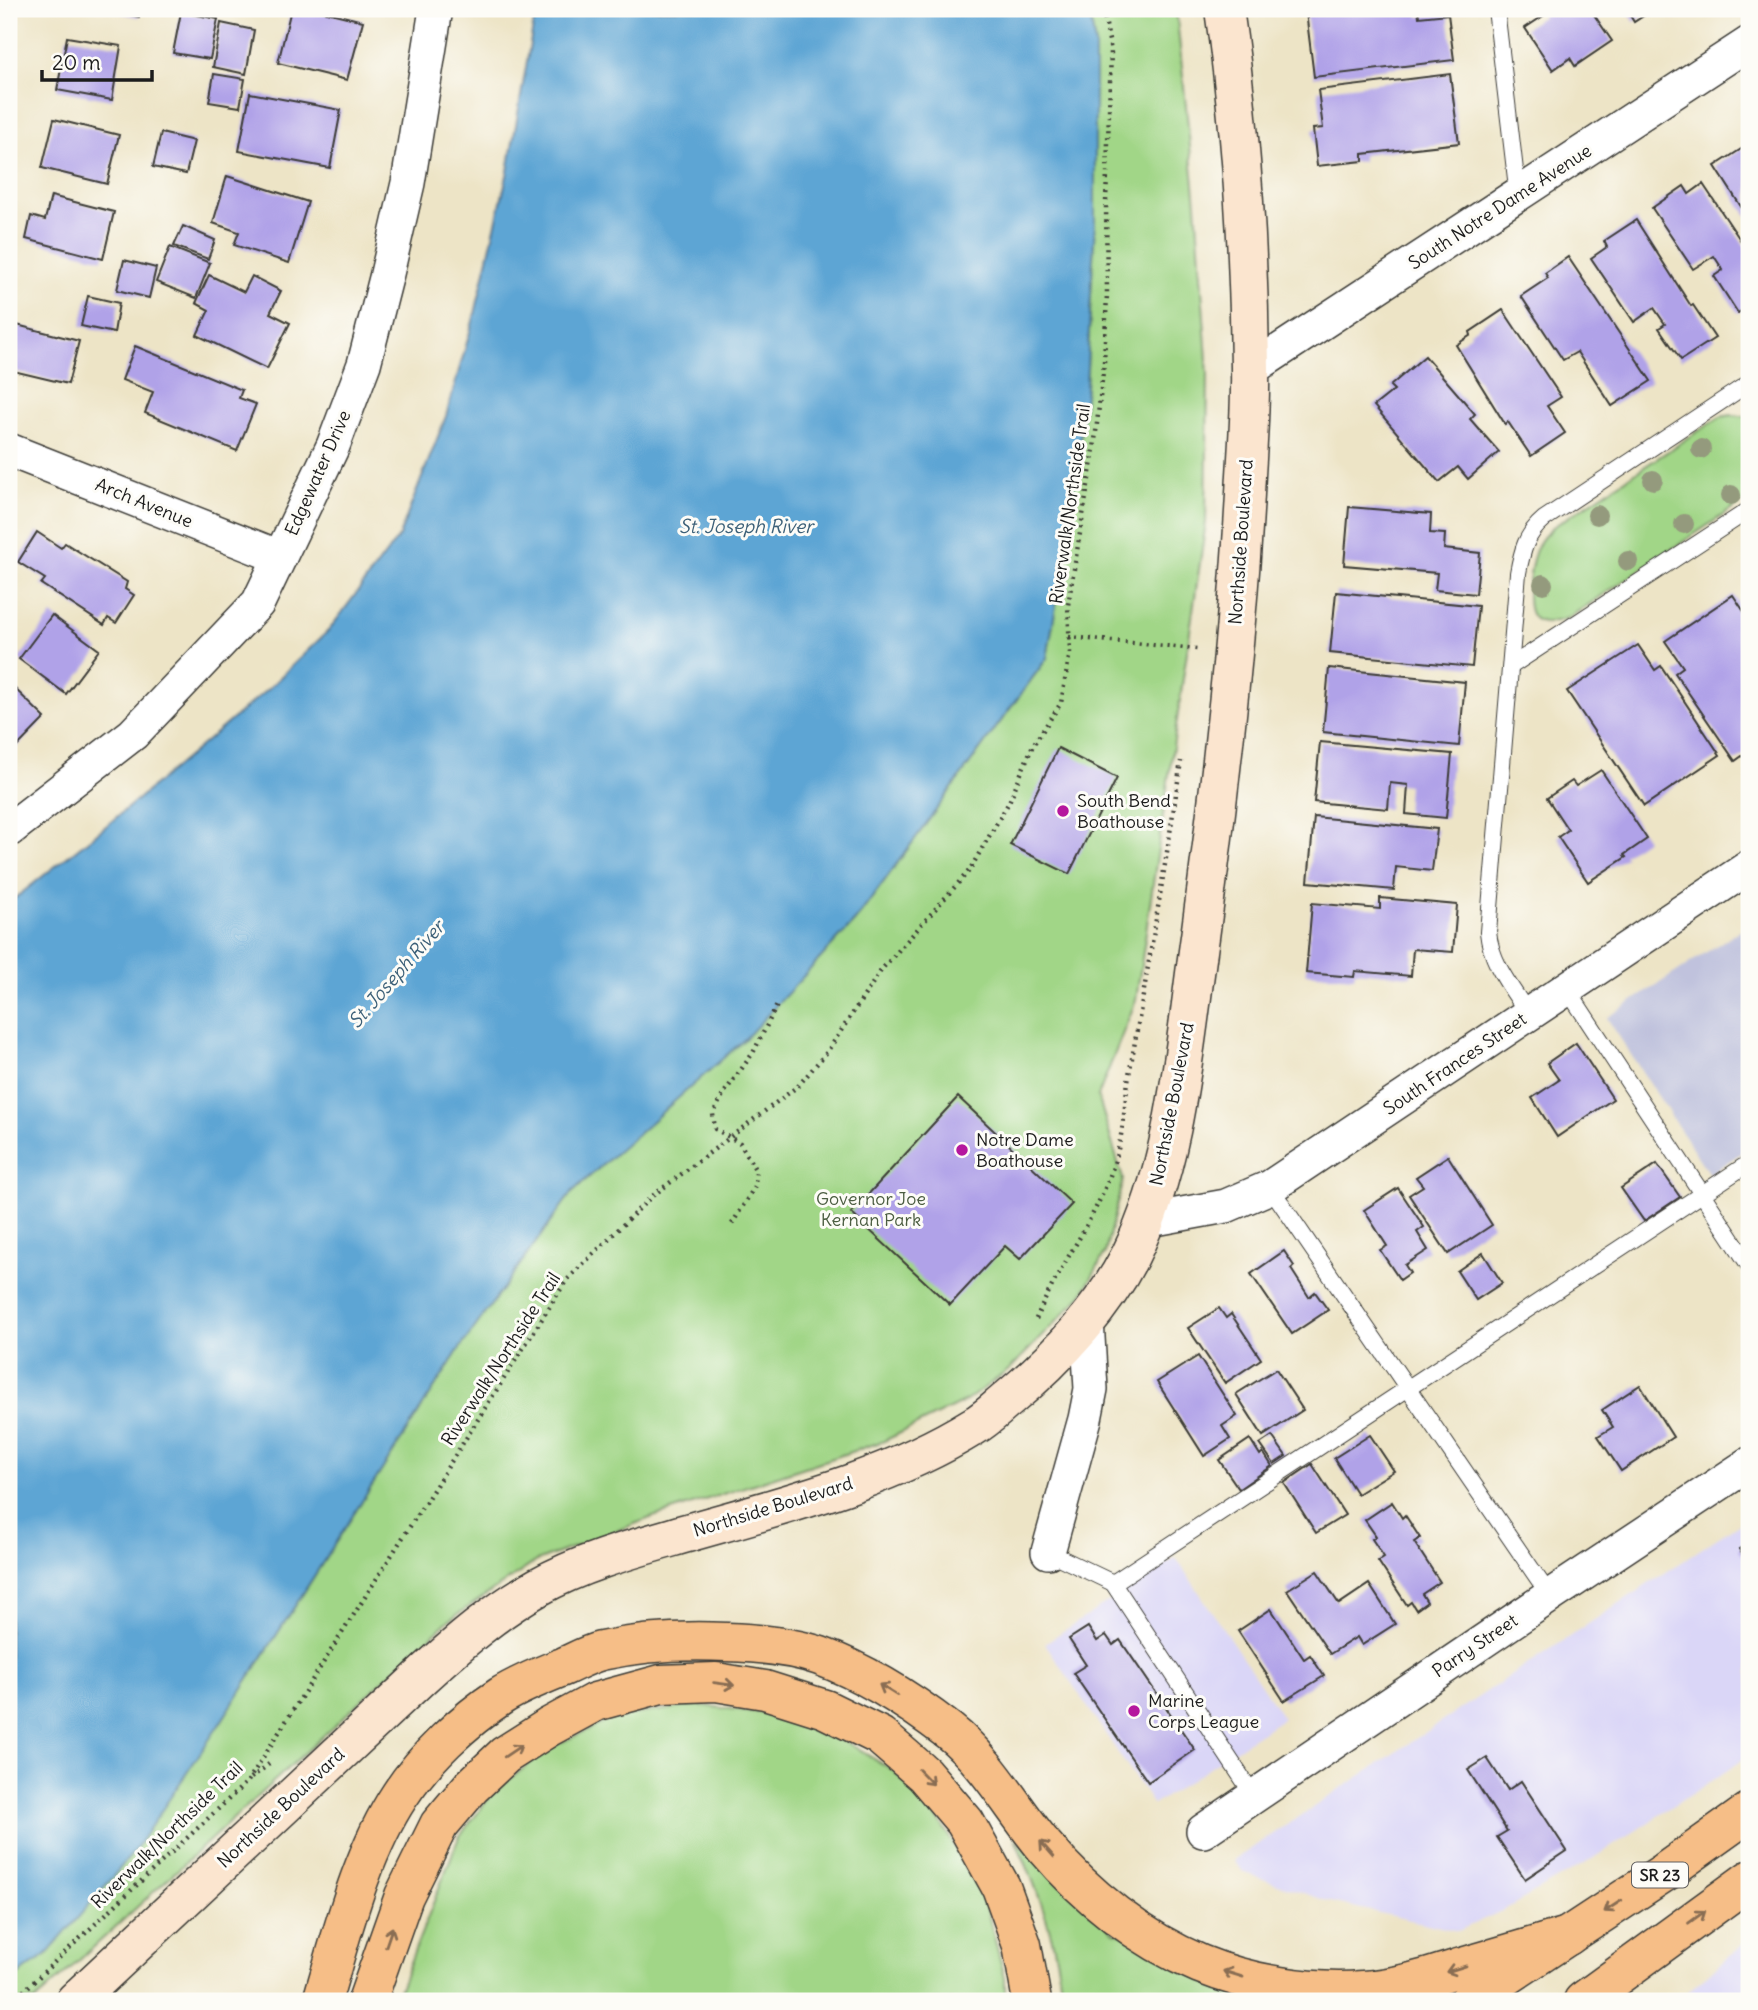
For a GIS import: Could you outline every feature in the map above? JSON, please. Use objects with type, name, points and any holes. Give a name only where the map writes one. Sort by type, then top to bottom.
[{"type":"main road","points":[[322,2001],[347,1918],[373,1846],[399,1797],[423,1765],[463,1725],[502,1695],[597,1652],[696,1640],[756,1643],[817,1655],[866,1676],[921,1711],[954,1735],[990,1774],[1044,1846],[1106,1908],[1151,1939],[1201,1964],[1250,1979],[1302,1989],[1363,1990],[1417,1981],[1568,1936]]},
{"type":"main road","points":[[367,2001],[404,1896],[439,1825],[471,1787],[505,1755],[595,1702],[661,1684],[716,1682],[765,1690],[825,1709],[880,1736],[924,1774],[965,1822],[1001,1887],[1022,1945],[1032,2001]]},
{"type":"main road","name":"SR 23","points":[[1469,2001],[1665,1872],[1749,1812]]},
{"type":"main road","points":[[1583,2001],[1749,1880]]},
{"type":"street","name":"Edgewater Drive","points":[[9,830],[134,734],[258,603],[333,446],[363,364],[408,183],[436,9]]},
{"type":"street","name":"Northside Boulevard","points":[[75,2001],[421,1677],[461,1641],[504,1609],[540,1586],[596,1562],[875,1475],[979,1424],[1022,1387],[1087,1320],[1103,1301],[1130,1255],[1156,1192],[1170,1133],[1214,834],[1239,596],[1250,370],[1243,194],[1224,9]]},
{"type":"street","name":"South Notre Dame Avenue","points":[[1250,370],[1749,43]]},
{"type":"street","name":"Arch Avenue","points":[[9,450],[280,557]]},
{"type":"street","name":"South Frances Street","points":[[1144,1221],[1226,1206],[1270,1187],[1749,867]]},
{"type":"street","points":[[1048,1552],[1091,1389],[1087,1320]]},
{"type":"street","name":"Parry Street","points":[[1203,1831],[1749,1464]]},
{"type":"lane","points":[[1496,9],[1518,196]]},
{"type":"lane","points":[[1529,1015],[1496,965],[1490,951],[1488,932],[1518,573],[1523,548],[1537,526],[1749,383]]},
{"type":"lane","points":[[1511,666],[1749,510]]},
{"type":"lane","points":[[1567,989],[1749,1265]]},
{"type":"lane","points":[[1113,1583],[1749,1163]]},
{"type":"lane","points":[[1270,1187],[1550,1596]]},
{"type":"lane","points":[[1048,1552],[1113,1583],[1254,1796]]},
{"type":"path","name":"Riverwalk/Northside Trail","points":[[13,2001],[248,1781],[566,1281],[651,1197],[799,1086],[827,1052],[882,969],[969,871],[1009,802],[1034,745],[1061,703],[1070,652],[1068,605],[1094,449],[1104,363],[1107,294],[1105,203],[1111,51],[1103,9]]},
{"type":"path","points":[[1195,663],[1198,636]]},
{"type":"path","points":[[1069,637],[1197,649]]},
{"type":"path","points":[[1033,1325],[1047,1292],[1098,1203],[1117,1153],[1160,903],[1181,756]]},
{"type":"path","points":[[732,1224],[755,1186],[756,1171],[740,1143],[715,1129],[713,1114],[724,1093],[753,1053],[777,1006]]},
{"type":"shaded area","points":[[1749,924],[1749,1148],[1709,1174],[1607,1018]]},
{"type":"shaded area","points":[[1749,1517],[1749,1756],[1599,1855],[1504,1910],[1458,1931],[1327,1901],[1243,1872],[1234,1860]]},
{"type":"shaded area","points":[[1176,1558],[1283,1718],[1153,1805],[1045,1643]]},
{"type":"shaded area","points":[[1749,1939],[1749,2001],[1677,2001]]},
{"type":"green space","name":"Governor Joe Kernan Park","points":[[1089,9],[1176,9],[1196,204],[1208,374],[1206,522],[1136,1000],[1098,1096],[1123,1179],[1105,1253],[1082,1295],[1010,1369],[966,1401],[884,1441],[653,1517],[537,1561],[449,1620],[35,2001],[9,2001],[9,1982],[49,1952],[219,1725],[458,1351],[572,1192],[745,1038],[855,921],[1047,658],[1069,530],[1086,387],[1095,222],[1095,45]]},
{"type":"green space","points":[[1720,417],[1749,417],[1749,498],[1568,618],[1546,622],[1533,617],[1528,604],[1532,563],[1540,541],[1553,527]]},
{"type":"green space","points":[[698,1705],[779,1715],[838,1737],[894,1771],[941,1823],[983,1895],[1005,1978],[1005,2001],[395,2001],[459,1837],[494,1792],[549,1748],[615,1717]]},
{"type":"green space","points":[[1015,1839],[1114,1932],[1377,2001],[1062,2001],[1052,1938],[1032,1878]]},
{"type":"water","name":"St. Joseph River","points":[[536,9],[1089,9],[1095,45],[1095,222],[1086,387],[1069,530],[1047,658],[855,921],[746,1038],[572,1192],[458,1351],[219,1725],[133,1853],[49,1952],[9,1982],[9,903],[106,826],[269,688],[329,630],[399,536],[446,416],[475,314],[508,171]]},
{"type":"building","points":[[103,9],[140,9],[139,17]]},
{"type":"building","points":[[291,9],[314,9],[363,21],[347,80],[278,63]]},
{"type":"building","points":[[1337,9],[1418,9],[1419,17],[1448,14],[1454,60],[1314,77],[1306,12]]},
{"type":"building","points":[[1538,9],[1590,9],[1612,41],[1575,66],[1570,58],[1553,70],[1525,28],[1543,16]]},
{"type":"building","points":[[1626,9],[1654,9],[1634,22]]},
{"type":"building","points":[[181,12],[218,19],[210,59],[173,53]]},
{"type":"building","points":[[221,23],[254,30],[246,74],[213,67]]},
{"type":"building","points":[[67,37],[121,46],[112,100],[57,90]]},
{"type":"building","points":[[214,74],[245,79],[240,107],[209,102]]},
{"type":"building","points":[[1450,74],[1459,143],[1363,154],[1363,161],[1317,166],[1313,129],[1323,128],[1318,90]]},
{"type":"building","points":[[250,93],[341,110],[330,168],[239,151]]},
{"type":"building","points":[[54,119],[119,135],[107,184],[42,168]]},
{"type":"building","points":[[161,133],[194,141],[186,174],[153,167]]},
{"type":"building","points":[[1749,144],[1749,219],[1715,166]]},
{"type":"building","points":[[227,176],[308,202],[289,263],[234,245],[239,232],[213,223]]},
{"type":"building","points":[[1703,184],[1749,253],[1749,305],[1738,313],[1714,276],[1723,270],[1714,256],[1693,269],[1652,208],[1684,186],[1689,194]]},
{"type":"building","points":[[51,196],[114,212],[103,259],[26,239],[31,216],[45,220]]},
{"type":"building","points":[[1636,220],[1691,306],[1693,305],[1715,338],[1681,360],[1659,328],[1665,324],[1654,308],[1634,322],[1591,258],[1607,247],[1604,241]]},
{"type":"building","points":[[183,226],[215,240],[208,259],[174,246]]},
{"type":"building","points":[[170,247],[210,263],[196,298],[156,282]]},
{"type":"building","points":[[1568,257],[1651,381],[1612,406],[1577,352],[1563,360],[1521,296],[1548,278],[1545,273]]},
{"type":"building","points":[[124,260],[156,268],[149,298],[117,290]]},
{"type":"building","points":[[209,275],[244,292],[252,276],[281,291],[270,313],[290,323],[267,369],[197,335],[209,310],[196,303]]},
{"type":"building","points":[[88,296],[119,303],[114,333],[81,326]]},
{"type":"building","points":[[1503,310],[1561,397],[1547,406],[1565,433],[1531,456],[1508,422],[1505,424],[1456,345]]},
{"type":"building","points":[[9,323],[79,341],[68,384],[9,370]]},
{"type":"building","points":[[135,346],[242,390],[239,398],[256,404],[237,451],[145,413],[153,392],[122,380]]},
{"type":"building","points":[[1425,356],[1475,414],[1470,419],[1499,452],[1468,479],[1458,467],[1439,482],[1374,406],[1394,390],[1390,386]]},
{"type":"building","points":[[1349,507],[1431,514],[1430,533],[1445,534],[1444,549],[1480,553],[1476,594],[1435,590],[1437,573],[1344,565]]},
{"type":"building","points":[[37,532],[61,548],[65,543],[127,582],[125,589],[134,595],[116,623],[108,618],[104,625],[41,584],[45,579],[18,562]]},
{"type":"building","points":[[1336,592],[1478,606],[1472,667],[1330,653]]},
{"type":"building","points":[[1733,595],[1749,619],[1749,751],[1735,761],[1675,673],[1683,667],[1665,641]]},
{"type":"building","points":[[52,615],[99,650],[66,694],[19,659]]},
{"type":"building","points":[[1638,645],[1655,670],[1661,666],[1720,755],[1644,806],[1567,691]]},
{"type":"building","points":[[1329,668],[1465,682],[1459,746],[1323,732]]},
{"type":"building","points":[[9,683],[45,718],[9,755]]},
{"type":"building","points":[[1320,742],[1452,754],[1446,818],[1406,814],[1408,785],[1390,783],[1388,809],[1314,802]]},
{"type":"building","name":"South Bend Boathouse","points":[[1058,748],[1117,778],[1069,874],[1010,845]]},
{"type":"building","points":[[1601,770],[1647,839],[1624,855],[1626,857],[1588,882],[1558,837],[1568,830],[1547,798],[1572,781],[1576,786]]},
{"type":"building","points":[[1314,817],[1437,829],[1432,871],[1396,867],[1394,890],[1308,882]]},
{"type":"building","points":[[1380,898],[1457,905],[1453,952],[1413,949],[1411,976],[1355,971],[1354,977],[1306,973],[1312,903],[1380,909]]},
{"type":"building","points":[[1576,1043],[1613,1099],[1557,1137],[1532,1098],[1559,1080],[1547,1063]]},
{"type":"building","name":"Notre Dame Boathouse","points":[[958,1097],[1072,1204],[1020,1259],[1005,1246],[950,1305],[851,1213]]},
{"type":"building","points":[[1448,1156],[1492,1225],[1448,1254],[1409,1195],[1423,1186],[1416,1177]]},
{"type":"building","points":[[1657,1164],[1680,1197],[1644,1221],[1621,1188]]},
{"type":"building","points":[[1398,1188],[1424,1227],[1417,1232],[1428,1250],[1405,1265],[1410,1273],[1400,1280],[1380,1250],[1387,1246],[1364,1210]]},
{"type":"building","points":[[1284,1251],[1294,1266],[1291,1269],[1309,1297],[1315,1292],[1328,1310],[1292,1334],[1251,1274]]},
{"type":"building","points":[[1483,1253],[1502,1283],[1476,1300],[1457,1271]]},
{"type":"building","points":[[1219,1308],[1226,1318],[1231,1314],[1261,1359],[1225,1383],[1188,1328]]},
{"type":"building","points":[[1198,1356],[1237,1416],[1222,1426],[1230,1439],[1204,1456],[1157,1382]]},
{"type":"building","points":[[1276,1369],[1303,1410],[1263,1436],[1236,1394]]},
{"type":"building","points":[[1640,1385],[1673,1437],[1621,1471],[1598,1436],[1613,1427],[1602,1410]]},
{"type":"building","points":[[1370,1435],[1394,1471],[1357,1494],[1334,1458]]},
{"type":"building","points":[[1272,1436],[1286,1456],[1274,1464],[1260,1444]]},
{"type":"building","points":[[1250,1439],[1260,1455],[1263,1452],[1272,1466],[1239,1489],[1219,1460]]},
{"type":"building","points":[[1312,1464],[1345,1515],[1316,1533],[1284,1483]]},
{"type":"building","points":[[1392,1502],[1402,1518],[1405,1515],[1420,1538],[1414,1542],[1440,1582],[1422,1594],[1427,1602],[1416,1610],[1411,1602],[1407,1605],[1378,1561],[1384,1557],[1372,1539],[1376,1536],[1365,1520]]},
{"type":"building","points":[[1749,1542],[1749,1565],[1739,1549]]},
{"type":"building","points":[[1317,1571],[1339,1604],[1369,1584],[1395,1624],[1362,1645],[1357,1637],[1330,1654],[1287,1590]]},
{"type":"building","points":[[1271,1609],[1304,1659],[1310,1655],[1324,1676],[1284,1701],[1238,1631]]},
{"type":"building","name":"Marine Corps League","points":[[1088,1627],[1097,1641],[1106,1635],[1113,1645],[1120,1640],[1195,1750],[1148,1782],[1073,1673],[1086,1665],[1069,1639]]},
{"type":"building","points":[[1487,1758],[1508,1790],[1521,1781],[1567,1851],[1525,1879],[1497,1837],[1507,1831],[1468,1770]]},
{"type":"place","name":"South Bend Boathouse","points":[[1063,811]]},
{"type":"place","name":"Notre Dame Boathouse","points":[[962,1150]]},
{"type":"place","name":"Marine Corps League","points":[[1134,1711]]}]
